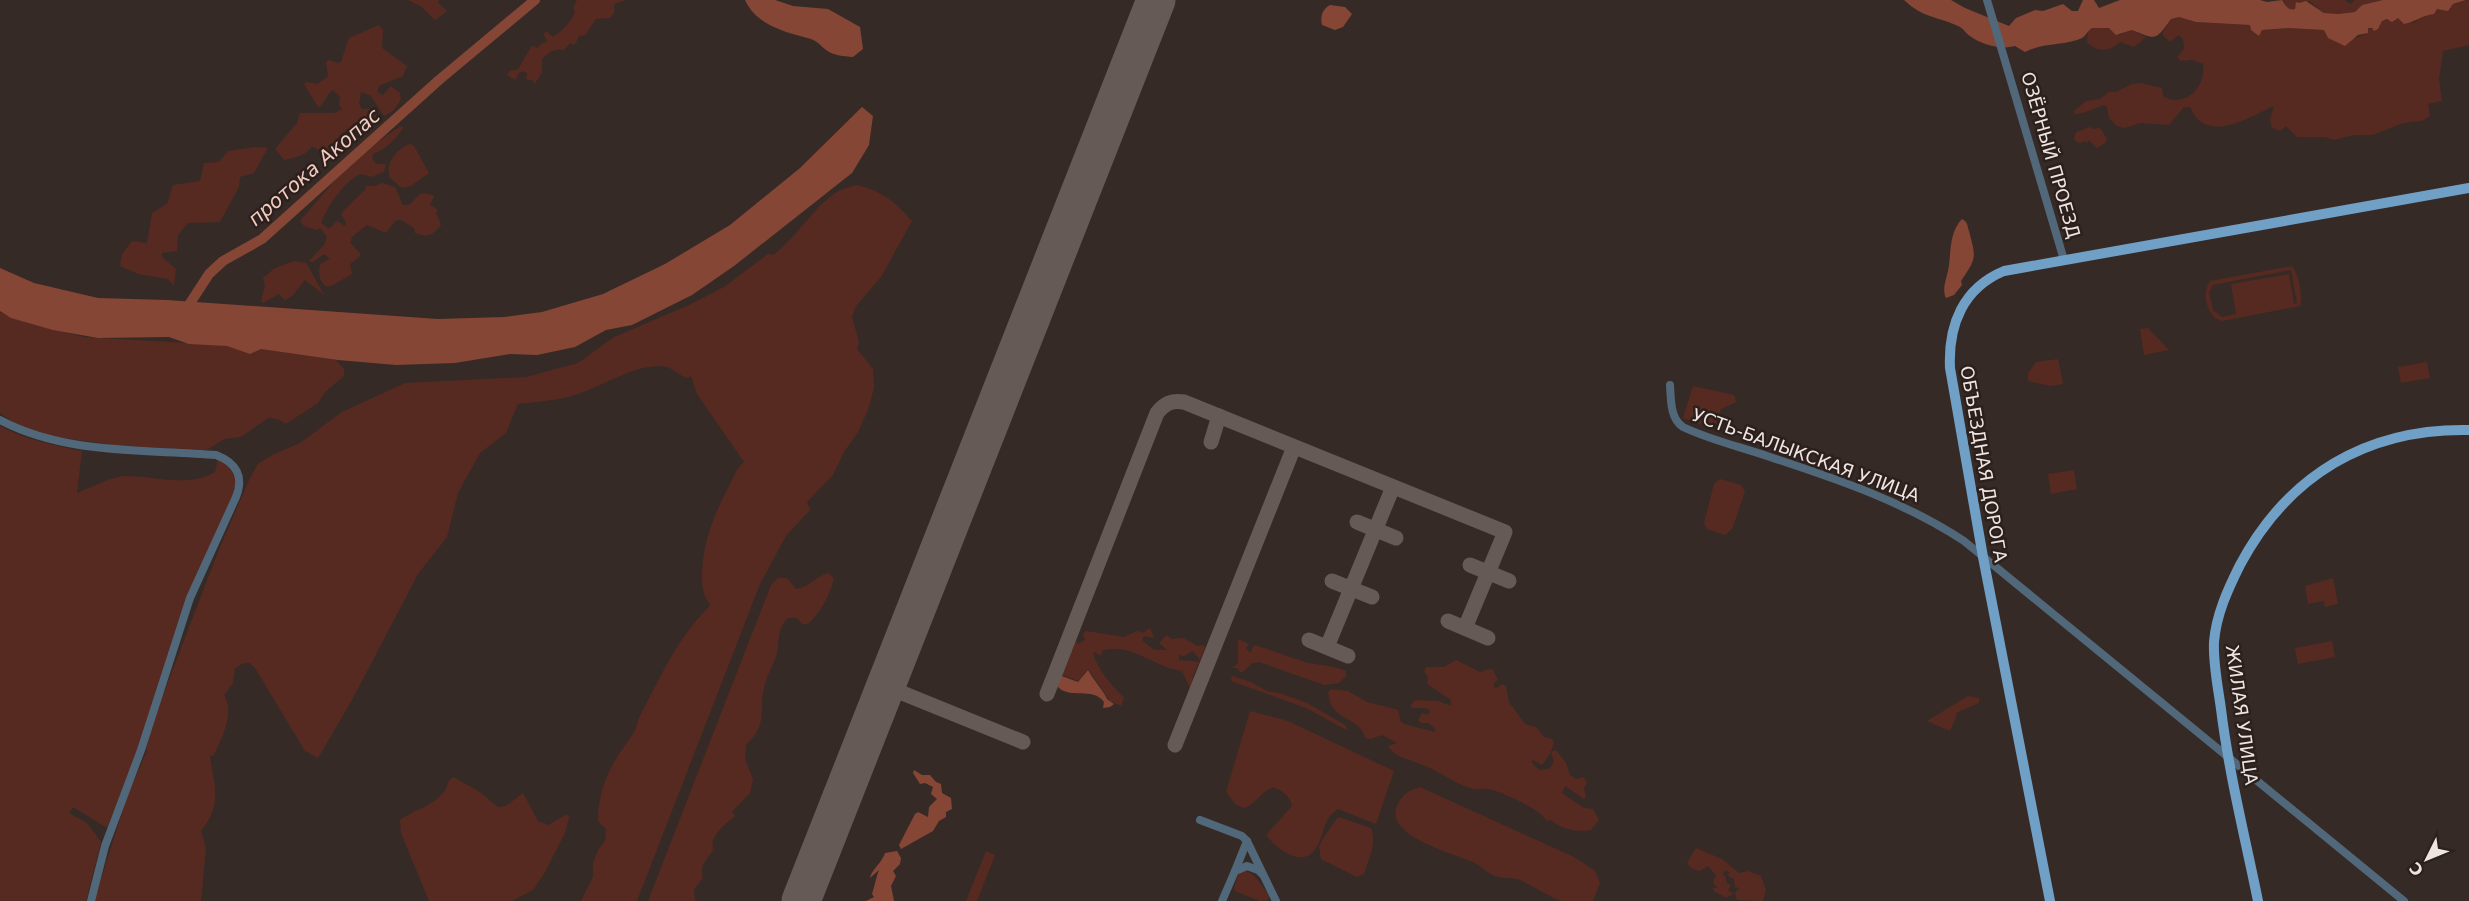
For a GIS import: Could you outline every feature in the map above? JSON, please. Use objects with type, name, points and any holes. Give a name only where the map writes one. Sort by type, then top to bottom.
[{"type":"main road","name":"ОБЪЕЗДНАЯ ДОРОГА","points":[[2050,901],[1983,557],[1950,368],[1952,332],[1966,299],[1988,279],[2004,271],[2469,188]]},
{"type":"main road","name":"ЖИЛАЯ УЛИЦА","points":[[2258,901],[2228,757],[2215,662],[2216,630],[2222,605],[2235,576],[2262,528],[2280,506],[2305,483],[2334,462],[2388,439],[2418,433],[2469,430]]},
{"type":"street","name":"ОЗЁРНЫЙ ПРОЕЗД","points":[[1987,0],[2064,260]]},
{"type":"street","name":"УСТЬ-БАЛЫКСКАЯ УЛИЦА","points":[[1670,385],[1674,416],[1683,427],[1892,501],[1946,529],[2404,901]]},
{"type":"street","points":[[0,420],[18,430],[48,439],[81,445],[121,450],[216,455],[226,459],[240,477],[241,484],[236,497],[190,598],[141,750],[107,840],[91,901]]},
{"type":"street","points":[[1200,820],[1242,836],[1247,841],[1276,901]]},
{"type":"street","points":[[1222,901],[1247,841]]},
{"type":"street","points":[[1235,871],[1252,867],[1264,877]]},
{"type":"shaded area","points":[[408,0],[439,0],[438,3],[447,11],[435,20],[422,7]]},
{"type":"shaded area","points":[[577,0],[627,0],[614,4],[614,13],[610,18],[596,19],[585,35],[579,36],[575,45],[570,43],[564,50],[555,50],[545,56],[542,59],[542,72],[535,84],[532,80],[527,80],[528,74],[524,71],[519,73],[515,80],[507,75],[510,71],[518,69],[531,47],[535,46],[536,49],[542,43],[547,42],[544,34],[546,31],[553,37],[566,26],[574,15],[573,8]]},
{"type":"shaded area","points":[[745,0],[775,0],[793,6],[828,9],[860,27],[863,49],[853,57],[832,53],[813,40],[773,27],[757,16]]},
{"type":"shaded area","points":[[1904,0],[1951,0],[2009,26],[2016,18],[2035,10],[2043,11],[2063,4],[2072,11],[2078,11],[2083,0],[2094,0],[2099,8],[2120,0],[2260,0],[2267,2],[2282,0],[2290,9],[2295,9],[2296,2],[2306,1],[2324,13],[2338,14],[2355,12],[2362,5],[2383,0],[2466,0],[2453,4],[2448,11],[2437,9],[2434,14],[2404,24],[2398,18],[2392,22],[2387,19],[2382,21],[2378,29],[2374,31],[2368,28],[2368,33],[2358,35],[2345,46],[2328,38],[2324,30],[2288,28],[2262,30],[2259,36],[2251,30],[2250,25],[2196,22],[2179,17],[2171,19],[2158,35],[2151,37],[2132,30],[2116,35],[2109,28],[2092,28],[2084,37],[2025,52],[2015,46],[1998,47],[1980,42],[1960,27],[1918,11]]},
{"type":"shaded area","points":[[2282,0],[2345,0],[2350,4],[2355,0],[2383,0],[2363,5],[2355,12],[2338,14],[2324,13],[2309,1],[2292,10],[2286,7]]},
{"type":"shaded area","points":[[2469,0],[2469,45],[2443,51],[2439,79],[2442,101],[2428,104],[2430,116],[2422,121],[2403,123],[2373,135],[2354,135],[2334,140],[2325,137],[2297,137],[2286,126],[2280,131],[2272,128],[2270,120],[2274,106],[2240,122],[2217,127],[2206,125],[2197,118],[2190,107],[2184,107],[2169,125],[2140,123],[2125,128],[2117,126],[2109,118],[2107,107],[2104,105],[2083,113],[2075,114],[2074,111],[2086,101],[2100,99],[2109,92],[2116,92],[2132,84],[2141,83],[2162,88],[2163,96],[2174,100],[2184,99],[2194,92],[2201,82],[2203,64],[2192,60],[2181,61],[2177,57],[2184,49],[2183,39],[2179,35],[2170,42],[2162,34],[2171,19],[2179,17],[2196,22],[2250,25],[2262,30],[2288,28],[2324,30],[2328,34],[2348,41],[2368,33],[2368,28],[2378,29],[2382,21],[2398,19],[2413,23],[2437,9]]},
{"type":"shaded area","points":[[1330,5],[1345,7],[1352,14],[1343,27],[1335,30],[1322,25],[1322,14]]},
{"type":"shaded area","points":[[379,25],[383,30],[382,48],[407,66],[403,76],[379,86],[377,92],[383,95],[391,86],[400,93],[401,99],[394,110],[384,116],[371,96],[361,92],[359,104],[362,109],[372,109],[377,123],[374,126],[367,129],[347,129],[338,137],[345,151],[343,153],[335,152],[328,156],[312,146],[304,154],[284,160],[275,149],[297,123],[300,113],[335,113],[342,109],[339,104],[340,97],[333,90],[318,107],[304,84],[307,82],[317,84],[328,77],[326,62],[329,60],[341,62],[349,38]]},
{"type":"shaded area","points":[[2109,28],[2119,35],[2132,30],[2146,37],[2134,47],[2120,42],[2112,48],[2103,50],[2087,42],[2088,30]]},
{"type":"shaded area","points":[[862,107],[873,116],[869,145],[852,173],[734,266],[692,295],[632,325],[606,330],[575,347],[537,355],[510,354],[455,363],[396,365],[338,360],[261,349],[250,354],[227,346],[189,344],[169,337],[98,338],[53,330],[11,318],[0,311],[0,268],[34,283],[98,298],[167,300],[438,319],[504,317],[542,312],[603,294],[665,264],[730,225],[800,168]]},
{"type":"shaded area","points":[[401,126],[403,128],[393,140],[382,150],[373,154],[372,158],[376,164],[386,164],[384,172],[371,177],[362,174],[350,181],[332,202],[321,223],[329,229],[337,221],[345,226],[346,222],[341,215],[343,211],[365,190],[366,186],[382,183],[395,187],[403,205],[409,205],[421,193],[433,195],[430,205],[438,210],[436,213],[441,225],[433,233],[423,235],[415,233],[414,228],[401,220],[395,221],[386,233],[367,225],[352,237],[350,243],[360,253],[360,256],[350,264],[352,274],[326,287],[320,277],[319,268],[320,264],[330,259],[324,254],[313,262],[309,261],[324,245],[327,237],[320,228],[316,230],[304,226],[300,221],[336,179],[374,144]]},
{"type":"shaded area","points":[[2090,127],[2100,128],[2107,139],[2097,148],[2089,140],[2087,143],[2085,141],[2081,143],[2074,139],[2076,132]]},
{"type":"shaded area","points":[[410,144],[414,146],[429,173],[411,186],[402,188],[390,178],[389,167],[396,153]]},
{"type":"shaded area","points":[[255,147],[268,148],[254,173],[240,177],[239,187],[220,222],[188,223],[178,235],[177,251],[162,253],[162,257],[176,269],[174,286],[168,279],[138,274],[120,266],[122,254],[132,241],[147,243],[152,213],[167,204],[173,185],[200,181],[204,163],[219,162],[228,151]]},
{"type":"shaded area","points":[[857,185],[888,198],[912,221],[881,277],[856,306],[852,317],[859,342],[857,349],[873,369],[874,388],[868,410],[833,475],[807,502],[810,510],[786,536],[760,584],[637,901],[581,901],[593,877],[593,863],[598,850],[605,841],[606,829],[598,821],[601,795],[613,765],[637,726],[669,661],[710,604],[704,593],[702,581],[706,544],[719,506],[738,468],[744,462],[697,394],[691,376],[684,377],[663,366],[636,370],[568,397],[518,404],[506,433],[480,453],[458,493],[447,537],[418,574],[352,700],[318,758],[305,751],[255,668],[250,663],[244,663],[235,668],[233,683],[224,695],[228,710],[226,725],[214,755],[210,756],[215,804],[201,831],[206,848],[201,901],[94,901],[128,794],[147,751],[158,708],[218,552],[258,464],[300,443],[342,412],[405,383],[526,377],[578,363],[614,337],[689,305],[724,287],[768,254],[773,255],[830,197],[841,190]]},
{"type":"shaded area","points":[[1962,219],[1967,225],[1974,257],[1961,281],[1962,285],[1954,295],[1946,298],[1944,286],[1952,240],[1955,229]]},
{"type":"shaded area","points":[[294,261],[306,263],[324,295],[305,280],[292,296],[285,300],[279,294],[263,303],[261,301],[265,285],[263,278],[275,268]]},
{"type":"shaded area","points":[[2292,266],[2300,286],[2300,306],[2222,321],[2213,315],[2207,304],[2206,292],[2210,281]],"holes":[[[2291,270],[2297,303],[2294,304],[2289,274],[2231,284],[2236,314],[2222,317],[2213,310],[2209,292],[2213,285]]]},
{"type":"shaded area","points":[[0,312],[26,322],[84,337],[221,345],[302,353],[336,360],[344,369],[344,376],[325,392],[318,403],[286,424],[278,419],[268,418],[241,437],[224,439],[207,450],[122,446],[49,436],[20,427],[0,413]]},
{"type":"shaded area","points":[[2148,328],[2169,350],[2144,355],[2140,329]]},
{"type":"shaded area","points":[[2058,359],[2063,384],[2050,386],[2028,381],[2028,373],[2036,362]]},
{"type":"shaded area","points":[[2427,362],[2430,378],[2401,383],[2398,367]]},
{"type":"shaded area","points":[[1693,386],[1734,395],[1736,402],[1721,409],[1714,429],[1683,418]]},
{"type":"shaded area","points":[[0,426],[30,438],[82,451],[77,493],[108,480],[126,476],[172,480],[205,477],[215,472],[218,458],[231,469],[237,484],[196,581],[138,748],[107,828],[73,807],[69,813],[87,823],[101,842],[86,901],[0,901]]},
{"type":"shaded area","points":[[2074,470],[2077,489],[2051,494],[2048,474]]},
{"type":"shaded area","points":[[1720,479],[1741,485],[1745,492],[1732,529],[1725,535],[1707,529],[1704,523],[1714,484]]},
{"type":"shaded area","points":[[828,573],[834,579],[824,603],[813,619],[808,624],[802,624],[797,618],[788,618],[782,626],[777,653],[765,684],[762,716],[758,730],[746,745],[745,759],[753,779],[750,793],[732,812],[735,816],[716,835],[713,850],[703,866],[703,878],[694,889],[695,901],[648,901],[771,585],[778,578],[787,578],[796,589]]},
{"type":"shaded area","points":[[2333,578],[2338,604],[2325,607],[2324,601],[2308,604],[2305,586]]},
{"type":"shaded area","points":[[1074,627],[1079,629],[1075,640],[1078,644],[1085,640],[1083,634],[1086,631],[1124,637],[1137,631],[1143,633],[1150,628],[1154,638],[1144,636],[1142,640],[1154,650],[1167,650],[1159,643],[1167,635],[1171,639],[1183,638],[1205,647],[1200,660],[1193,651],[1184,656],[1179,655],[1179,660],[1199,662],[1190,688],[1182,671],[1132,652],[1112,649],[1102,651],[1101,656],[1095,652],[1093,654],[1102,672],[1124,698],[1121,706],[1110,701],[1088,669],[1078,681],[1060,674],[1054,677]]},
{"type":"shaded area","points":[[1238,639],[1249,644],[1246,649],[1250,653],[1254,645],[1309,663],[1342,669],[1346,671],[1346,676],[1339,683],[1324,685],[1259,662],[1252,663],[1240,672],[1237,668],[1232,668],[1238,663]]},
{"type":"shaded area","points":[[2332,641],[2335,657],[2298,664],[2295,648]]},
{"type":"shaded area","points":[[1456,660],[1480,672],[1493,670],[1498,680],[1494,683],[1495,689],[1502,684],[1506,686],[1509,702],[1525,724],[1536,727],[1544,737],[1554,742],[1542,765],[1533,760],[1531,762],[1539,770],[1549,769],[1554,762],[1551,752],[1556,750],[1566,763],[1570,775],[1576,779],[1584,777],[1587,783],[1584,788],[1586,797],[1584,799],[1565,786],[1562,793],[1584,808],[1593,809],[1599,820],[1591,830],[1570,830],[1551,820],[1546,821],[1529,806],[1510,797],[1493,790],[1467,787],[1399,756],[1388,746],[1397,743],[1382,735],[1371,739],[1365,738],[1357,725],[1339,714],[1330,702],[1328,692],[1331,689],[1348,691],[1367,702],[1398,710],[1401,722],[1434,732],[1436,730],[1429,723],[1421,723],[1418,720],[1422,713],[1428,715],[1430,711],[1426,708],[1410,706],[1415,700],[1438,701],[1451,706],[1451,700],[1427,684],[1428,677],[1424,671],[1426,667],[1444,667]]},
{"type":"shaded area","points":[[1088,670],[1107,699],[1114,704],[1110,707],[1103,708],[1104,702],[1094,695],[1069,693],[1058,687],[1059,675],[1078,682]]},
{"type":"shaded area","points":[[1232,676],[1251,682],[1267,691],[1307,703],[1345,725],[1348,731],[1306,708],[1231,681]]},
{"type":"shaded area","points":[[1968,696],[1979,698],[1979,703],[1956,713],[1950,731],[1927,721]]},
{"type":"shaded area","points":[[1250,711],[1288,721],[1394,771],[1376,824],[1338,809],[1329,818],[1319,843],[1310,854],[1297,857],[1276,846],[1266,835],[1292,806],[1287,796],[1273,787],[1245,808],[1236,805],[1226,792]]},
{"type":"shaded area","points":[[914,770],[922,775],[930,775],[941,784],[942,793],[951,798],[952,809],[946,812],[946,817],[939,821],[933,831],[901,849],[899,845],[915,814],[918,812],[928,817],[929,807],[937,799],[931,794],[933,787],[925,783],[920,784],[913,773]]},
{"type":"shaded area","points":[[453,777],[480,792],[498,807],[506,806],[523,793],[538,821],[548,825],[567,814],[569,817],[565,833],[533,890],[512,901],[429,901],[401,833],[400,820],[439,797]]},
{"type":"shaded area","points":[[1420,787],[1574,857],[1595,871],[1600,883],[1593,901],[1558,900],[1520,880],[1494,876],[1474,862],[1435,848],[1410,834],[1401,826],[1396,817],[1397,806],[1406,794]]},
{"type":"shaded area","points":[[1338,817],[1371,828],[1373,834],[1372,851],[1364,874],[1357,877],[1321,859],[1319,847]]},
{"type":"shaded area","points":[[1696,848],[1722,859],[1739,873],[1748,871],[1761,876],[1766,890],[1763,901],[1737,900],[1735,893],[1739,888],[1735,887],[1734,879],[1727,875],[1730,873],[1726,870],[1722,874],[1727,883],[1731,885],[1728,890],[1733,894],[1726,898],[1714,891],[1713,888],[1718,888],[1713,883],[1716,875],[1708,866],[1700,871],[1691,868],[1687,863]]},
{"type":"shaded area","points":[[897,851],[901,858],[900,864],[893,871],[896,876],[891,886],[894,901],[866,901],[874,897],[872,894],[879,870],[870,878],[872,872],[885,853]]},
{"type":"shaded area","points":[[986,851],[995,855],[977,901],[966,901]]},
{"type":"shaded area","points":[[1240,870],[1255,876],[1270,894],[1268,900],[1260,901],[1235,891]]},
{"type":"waterway","name":"протока Акопас","points":[[185,311],[209,274],[223,261],[262,239],[439,80],[535,0]]},
{"type":"taxiway","points":[[1047,694],[1157,413],[1166,405],[1176,401],[1184,402],[1505,532],[1465,628]]},
{"type":"taxiway","points":[[1211,442],[1219,416]]},
{"type":"taxiway","points":[[1175,745],[1294,447]]},
{"type":"taxiway","points":[[1327,647],[1393,487]]},
{"type":"taxiway","points":[[1357,522],[1396,538]]},
{"type":"taxiway","points":[[1470,565],[1509,581]]},
{"type":"taxiway","points":[[1332,581],[1372,597]]},
{"type":"taxiway","points":[[1448,621],[1488,638]]},
{"type":"taxiway","points":[[1309,640],[1348,656]]},
{"type":"taxiway","points":[[885,686],[1023,742]]},
{"type":"runway","points":[[801,901],[1156,0]]}]
